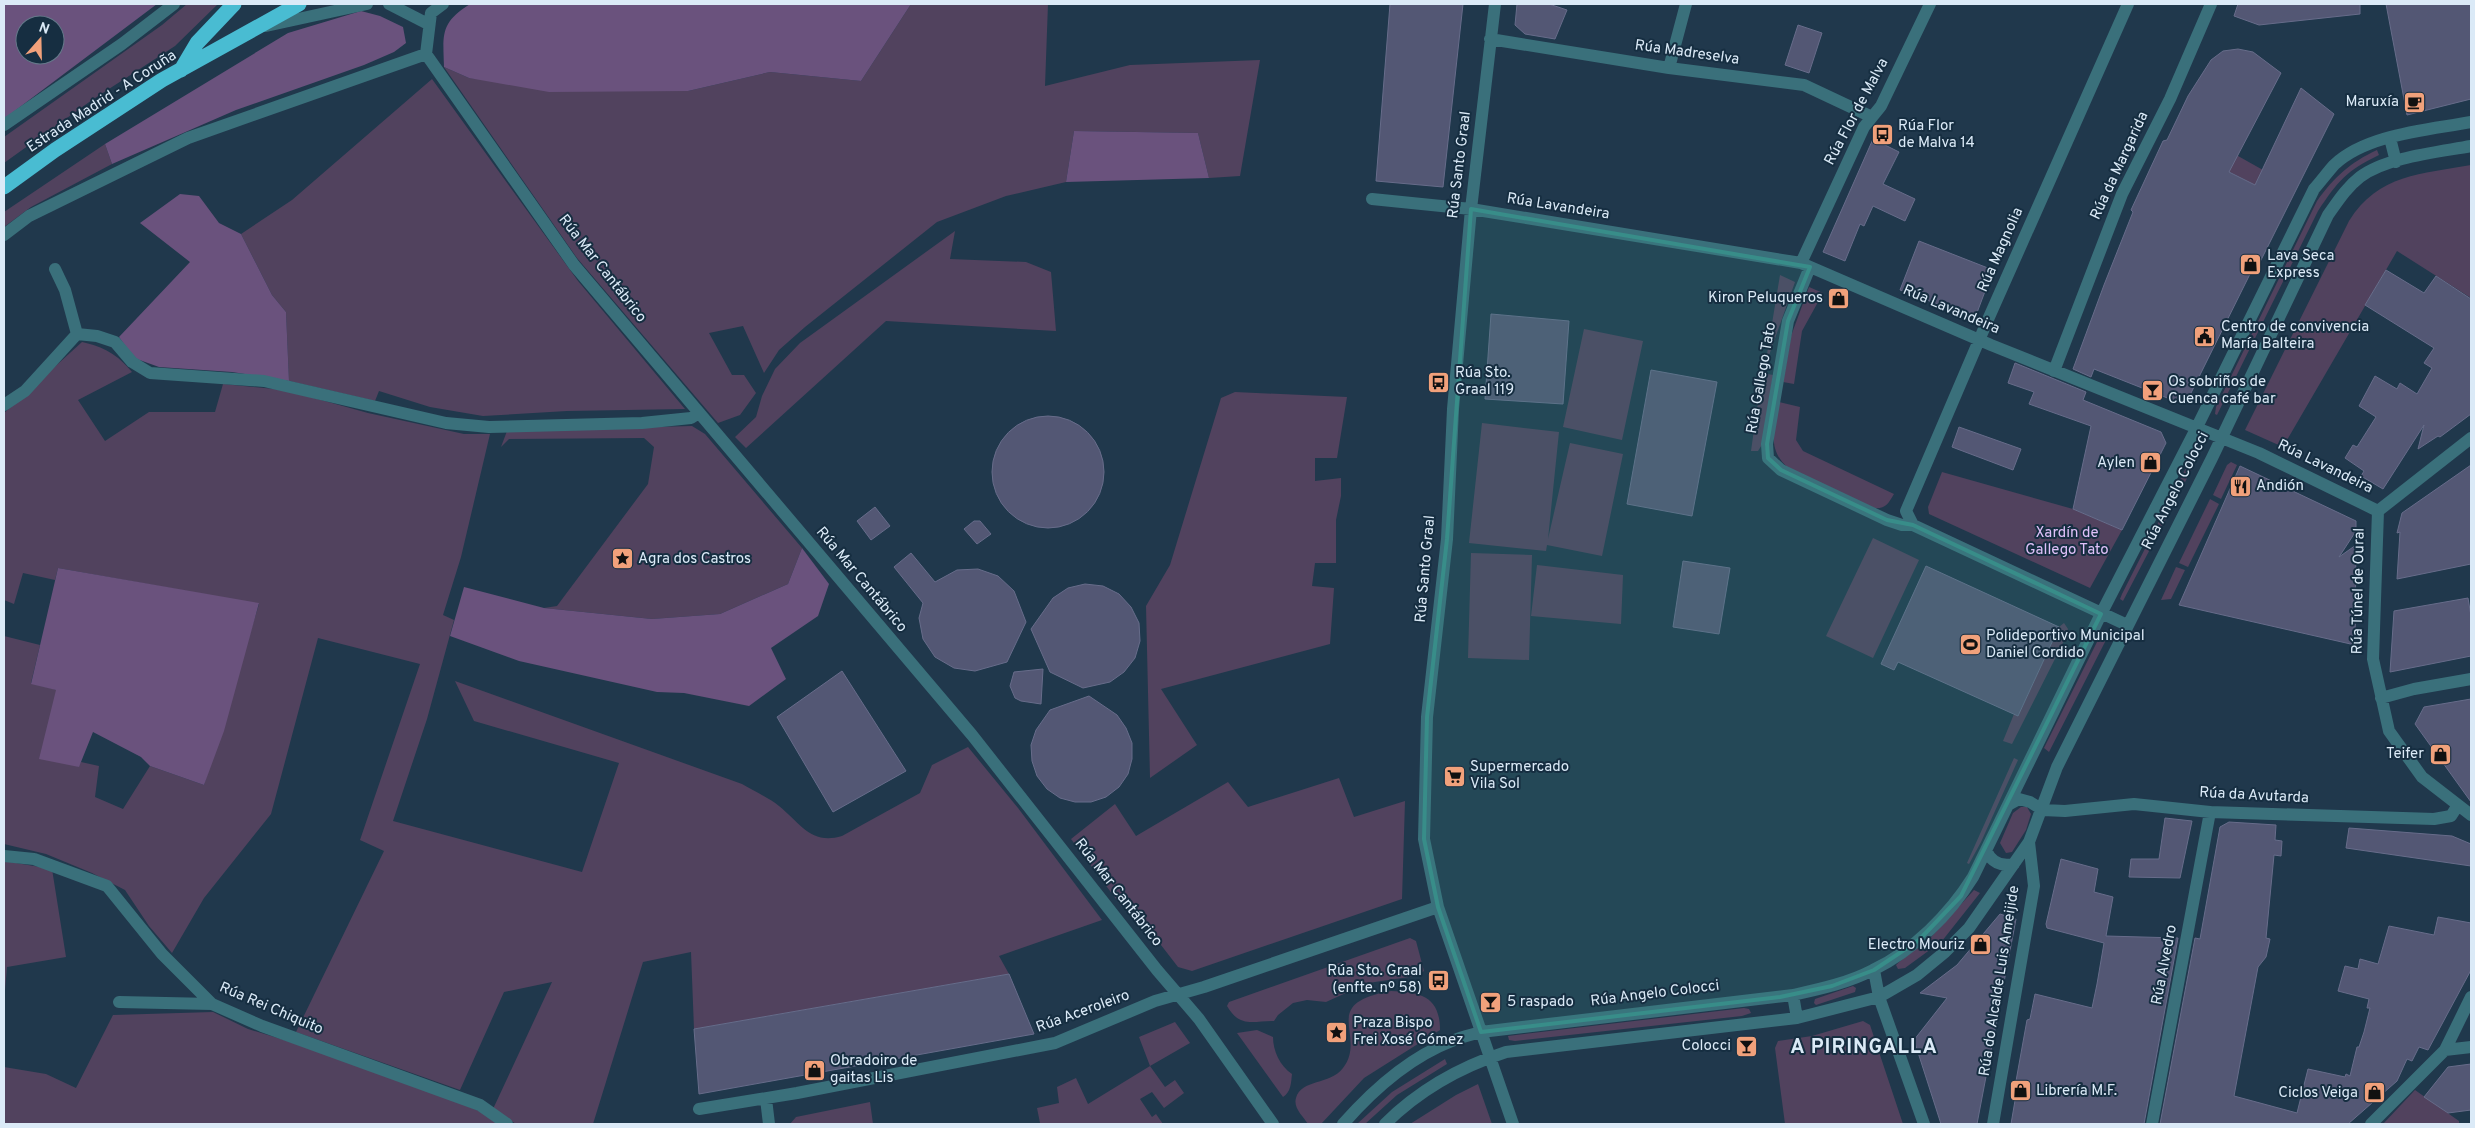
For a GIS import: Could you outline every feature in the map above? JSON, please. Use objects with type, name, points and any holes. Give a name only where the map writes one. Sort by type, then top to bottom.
[{"type":"highway","points":[[181,70],[197,43],[234,4]]},
{"type":"highway","name":"Estrada Madrid - A Coruña","points":[[4,187],[55,150],[181,70],[299,4]]},
{"type":"street","points":[[4,125],[122,44],[174,4]]},
{"type":"street","points":[[258,28],[367,4]]},
{"type":"street","points":[[389,4],[428,24]]},
{"type":"street","points":[[4,235],[29,216],[188,138],[426,54],[428,24],[431,13],[443,4]]},
{"type":"street","name":"Rúa Santo Graal","points":[[1495,4],[1471,209],[1454,409],[1446,539],[1427,717],[1424,839],[1438,907],[1513,1124]]},
{"type":"street","points":[[1669,68],[1686,4]]},
{"type":"street","name":"Rúa Flor de Malva","points":[[1805,265],[1864,127],[1881,106],[1930,4]]},
{"type":"street","name":"Rúa Magnolia","points":[[1913,525],[1906,511],[1979,340],[2128,4]]},
{"type":"street","name":"Rúa da Margarida","points":[[2054,371],[2122,194],[2170,99],[2211,4]]},
{"type":"street","name":"Rúa Madreselva","points":[[1490,39],[1669,68],[1804,86],[1872,117]]},
{"type":"street","name":"Rúa Mar Cantábrico","points":[[426,54],[574,265],[972,736],[1177,994],[1199,1019],[1273,1124]]},
{"type":"street","name":"Rúa Angelo Colocci","points":[[1342,1124],[1384,1084],[1414,1062],[1452,1041],[1481,1032],[1793,995],[1832,986],[1874,970],[1919,940],[1961,896],[1986,850],[2101,614],[2197,427],[2314,189],[2335,164],[2368,144],[2471,122]]},
{"type":"street","points":[[2390,138],[2396,162]]},
{"type":"street","name":"Rúa Angelo Colocci","points":[[1385,1124],[1403,1106],[1429,1088],[1490,1057],[1506,1052],[1797,1018],[1879,997],[1917,975],[1946,952],[1969,928],[2029,842],[2043,810],[2057,767],[2221,437],[2328,215],[2345,190],[2362,175],[2396,162],[2471,146]]},
{"type":"street","name":"Rúa Lavandeira","points":[[1372,198],[1471,209],[1805,265],[2135,405],[2197,427],[2260,453],[2378,511],[2471,438]]},
{"type":"street","name":"Rúa Gallego Tato","points":[[1805,265],[1788,321],[1767,444],[1768,458],[1780,470],[1887,520],[1902,525],[1913,525],[2127,625]]},
{"type":"street","points":[[55,269],[65,290],[77,334]]},
{"type":"street","points":[[77,334],[97,336],[115,342],[132,362],[150,373],[264,381],[339,396],[446,423],[488,427],[642,423],[691,418],[699,413]]},
{"type":"street","points":[[4,405],[25,391],[77,334]]},
{"type":"street","name":"Rúa Túnel de Oural","points":[[2378,511],[2373,644],[2381,698],[2389,731],[2422,777],[2471,815]]},
{"type":"street","points":[[2381,698],[2414,689],[2471,679]]},
{"type":"street","points":[[2008,805],[2019,799],[2030,802],[2043,810]]},
{"type":"street","name":"Rúa da Avutarda","points":[[2043,810],[2065,811],[2134,804],[2210,812],[2434,819],[2451,816],[2458,805]]},
{"type":"street","name":"Rúa Alvedro","points":[[2152,1124],[2210,812]]},
{"type":"street","name":"Rúa do Alcalde Luis Ameijide","points":[[1993,1124],[2034,886],[2029,842]]},
{"type":"street","points":[[1986,850],[1989,856],[1997,863],[2006,866],[2014,864]]},
{"type":"street","name":"Rúa Rei Chiquito","points":[[4,856],[34,859],[107,886],[162,954],[212,1004],[262,1026],[480,1105],[507,1124]]},
{"type":"street","name":"Rúa Aceroleiro","points":[[699,1109],[766,1099],[1055,1043],[1177,994],[1204,987],[1438,907]]},
{"type":"street","points":[[1874,970],[1879,997],[1924,1124]]},
{"type":"street","points":[[1793,995],[1797,1018]]},
{"type":"street","points":[[2371,1124],[2445,1050],[2471,998]]},
{"type":"street","points":[[119,1002],[212,1004]]},
{"type":"street","points":[[2445,1050],[2471,1047]]},
{"type":"street","points":[[766,1099],[768,1124]]},
{"type":"highlighted area","points":[[1471,209],[1810,267],[1788,321],[1767,444],[1768,458],[1781,470],[1887,520],[1913,525],[2101,614],[1961,896],[1919,940],[1874,970],[1832,986],[1780,997],[1481,1032],[1438,907],[1424,839],[1427,717],[1447,539]]},
{"type":"green space","points":[[187,4],[218,4],[175,46],[92,100],[4,163],[4,137],[162,25]]},
{"type":"green space","points":[[911,4],[1048,4],[1045,86],[1130,65],[1260,60],[1240,176],[1209,178],[1198,133],[1074,131],[1066,182],[1006,196],[937,222],[805,327],[779,350],[764,373],[743,326],[709,333],[732,375],[744,375],[756,393],[740,415],[718,423],[577,258],[444,67],[469,78],[688,91],[770,72],[861,81]]},
{"type":"green space","points":[[432,79],[578,281],[685,409],[567,411],[483,416],[430,407],[379,391],[375,401],[289,381],[286,312],[272,295],[241,234],[292,200]]},
{"type":"green space","points":[[105,144],[112,164],[31,207],[4,227],[4,212]]},
{"type":"green space","points":[[2222,147],[2263,170],[2255,185],[2214,164]]},
{"type":"green space","points":[[2377,150],[2379,155],[2358,166],[2337,184],[2318,211],[2217,415],[2215,414],[2216,407],[2317,201],[2344,171]]},
{"type":"green space","points":[[2471,165],[2471,298],[2397,251],[2283,447],[2245,430],[2349,221],[2361,205],[2387,185],[2402,179],[2419,174]]},
{"type":"green space","points":[[955,231],[950,259],[1026,262],[1051,272],[1056,331],[886,321],[746,448],[735,437],[756,417],[762,396],[775,369],[800,343]]},
{"type":"green space","points":[[1780,275],[1795,282],[1767,361],[1766,360]]},
{"type":"green space","points":[[1809,287],[1823,293],[1802,331],[1794,384],[1783,382],[1791,336]]},
{"type":"green space","points":[[1584,329],[1643,341],[1622,440],[1563,427]]},
{"type":"green space","points":[[82,342],[110,352],[132,372],[78,400],[105,441],[149,412],[215,412],[223,384],[285,390],[368,413],[464,434],[490,434],[461,557],[443,615],[454,620],[427,719],[393,821],[582,872],[619,763],[474,721],[455,681],[742,784],[775,803],[800,826],[822,838],[842,836],[920,793],[932,765],[968,747],[1018,808],[1102,920],[999,956],[1009,974],[694,1029],[691,952],[643,962],[593,1124],[516,1124],[493,1109],[552,982],[504,992],[460,1090],[296,1032],[384,851],[360,840],[420,664],[318,638],[271,814],[204,898],[172,953],[149,926],[125,890],[92,873],[46,854],[4,844],[4,636],[40,645],[31,683],[57,690],[78,767],[81,762],[99,766],[95,797],[123,809],[150,766],[204,785],[259,604],[58,568],[55,580],[23,573],[14,604],[4,600],[4,413]]},
{"type":"green space","points":[[1762,373],[1773,375],[1763,443],[1758,451],[1751,451]]},
{"type":"green space","points":[[1235,392],[1347,397],[1337,458],[1315,458],[1315,481],[1341,478],[1341,496],[1336,520],[1336,563],[1315,563],[1312,586],[1334,588],[1330,644],[1161,689],[1197,745],[1150,778],[1146,606],[1170,565],[1221,398]]},
{"type":"green space","points":[[1779,402],[1800,407],[1796,440],[1803,451],[1894,494],[1888,503],[1881,508],[1873,508],[1788,468],[1781,461],[1774,445],[1774,429]]},
{"type":"green space","points":[[1482,423],[1559,432],[1548,539],[1570,443],[1623,454],[1602,556],[1547,545],[1546,551],[1469,543]]},
{"type":"green space","points":[[692,426],[705,434],[802,548],[788,584],[720,614],[652,619],[544,608],[557,606],[648,484],[654,447],[644,438],[509,439],[501,447],[507,431]]},
{"type":"green space","points":[[2192,456],[2196,456],[2196,461],[2123,601],[2120,599],[2122,594]]},
{"type":"green space","points":[[2231,462],[2237,465],[2221,499],[2213,495],[2227,465]]},
{"type":"green space","name":"Xardín de Gallego Tato","points":[[1942,472],[2073,509],[2122,530],[2090,588],[1929,514],[1928,507]]},
{"type":"green space","points":[[2210,499],[2219,504],[2188,567],[2179,563]]},
{"type":"green space","points":[[1873,538],[1919,560],[1873,658],[1826,636]]},
{"type":"green space","points":[[1471,553],[1532,555],[1529,660],[1468,658]]},
{"type":"green space","points":[[1537,565],[1623,575],[1621,624],[1531,616]]},
{"type":"green space","points":[[2176,567],[2185,570],[2171,599],[2161,600]]},
{"type":"green space","points":[[2064,623],[2068,629],[2065,639],[2012,744],[2003,741],[2014,714],[2018,716],[2059,627]]},
{"type":"green space","points":[[2100,636],[2105,636],[2106,640],[2049,752],[2044,748]]},
{"type":"green space","points":[[2014,758],[2018,760],[1969,864],[1967,863]]},
{"type":"green space","points":[[1339,778],[1354,817],[1405,801],[1402,899],[1192,971],[1178,967],[1130,905],[1122,907],[1071,839],[1115,804],[1136,836],[1228,782],[1248,807]]},
{"type":"green space","points":[[2021,807],[2027,807],[2031,814],[2026,830],[2012,852],[2006,853],[2000,843],[2013,813]]},
{"type":"green space","points":[[4,861],[52,869],[66,957],[7,967],[4,1002]]},
{"type":"green space","points":[[1974,890],[1980,893],[1942,941],[1905,968],[1898,969],[1896,965],[1931,937]]},
{"type":"green space","points":[[1410,938],[1416,941],[1424,971],[1416,976],[1368,983],[1326,1002],[1307,1000],[1293,1003],[1278,1015],[1274,1021],[1247,1022],[1237,1018],[1227,1006],[1229,1002]]},
{"type":"green space","points":[[1853,986],[1856,988],[1855,992],[1816,1005],[1814,1003],[1815,999]]},
{"type":"green space","points":[[1391,991],[1411,993],[1426,998],[1436,1010],[1440,1030],[1364,1078],[1321,1124],[1308,1124],[1299,1112],[1295,1102],[1299,1092],[1310,1085],[1331,1077],[1343,1068],[1349,1056],[1351,1044],[1350,1012],[1356,1004],[1369,997]]},
{"type":"green space","points":[[1744,1008],[1749,1009],[1751,1013],[1742,1016],[1515,1041],[1509,1040],[1508,1036]]},
{"type":"green space","points":[[213,1012],[248,1029],[320,1051],[440,1095],[494,1117],[502,1124],[4,1124],[4,1067],[46,1074],[76,1088],[113,1015]]},
{"type":"green space","points":[[1863,1021],[1870,1025],[1903,1124],[1785,1124],[1775,1048],[1778,1041],[1812,1036]]},
{"type":"green space","points":[[1175,1022],[1190,1043],[1150,1066],[1139,1037]]},
{"type":"green space","points":[[1257,1030],[1273,1037],[1274,1048],[1278,1058],[1292,1074],[1289,1090],[1283,1097],[1237,1033]]},
{"type":"green space","points":[[1445,1059],[1447,1064],[1397,1095],[1365,1124],[1357,1124],[1392,1092]]},
{"type":"green space","points":[[1150,1066],[1165,1087],[1175,1080],[1184,1093],[1164,1108],[1152,1092],[1140,1099],[1152,1117],[1156,1114],[1163,1124],[1037,1124],[1040,1123],[1037,1108],[1059,1103],[1057,1087],[1076,1078],[1088,1104]]},
{"type":"green space","points":[[1478,1084],[1492,1124],[1410,1124],[1456,1095]]},
{"type":"green space","points":[[2415,1090],[2459,1121],[2459,1124],[2383,1124]]},
{"type":"green space","points":[[870,1102],[873,1124],[790,1124],[796,1117]]},
{"type":"shaded area","points":[[4,4],[157,4],[4,119]]},
{"type":"shaded area","points":[[470,4],[911,4],[861,81],[770,72],[688,91],[549,92],[469,78],[444,67],[443,46],[445,30],[453,17]]},
{"type":"shaded area","points":[[361,11],[380,16],[403,27],[406,43],[394,52],[364,65],[236,110],[112,164],[105,144],[288,33]]},
{"type":"shaded area","points":[[1074,131],[1198,133],[1209,178],[1066,182]]},
{"type":"shaded area","points":[[180,194],[199,196],[219,223],[241,234],[272,295],[286,312],[289,381],[232,372],[159,367],[134,358],[119,337],[190,262],[140,223]]},
{"type":"shaded area","points":[[802,548],[829,584],[818,616],[771,648],[786,679],[749,706],[684,693],[657,692],[519,661],[450,636],[464,587],[544,608],[652,619],[720,614],[788,584]]},
{"type":"shaded area","points":[[58,568],[259,603],[224,731],[204,785],[150,766],[141,757],[93,732],[79,767],[39,759],[56,690],[31,684]]},
{"type":"building","points":[[1390,4],[1463,4],[1443,187],[1376,181]]},
{"type":"building","points":[[1517,4],[1549,4],[1567,10],[1555,39],[1525,34],[1515,25]]},
{"type":"building","points":[[2238,4],[2360,4],[2360,14],[2259,25],[2234,16]]},
{"type":"building","points":[[2386,4],[2471,4],[2471,99],[2407,115]]},
{"type":"building","points":[[1798,25],[1822,33],[1809,73],[1785,65]]},
{"type":"building","points":[[2238,49],[2253,52],[2281,73],[2229,172],[2255,185],[2301,88],[2334,114],[2256,270],[2253,268],[2190,395],[2175,401],[2094,369],[2091,377],[2073,369],[2133,212],[2131,210],[2163,141],[2167,140],[2188,96],[2211,60],[2223,51]]},
{"type":"building","points":[[1873,139],[1899,152],[1883,184],[1915,199],[1905,221],[1873,206],[1864,226],[1860,224],[1845,261],[1823,252]]},
{"type":"building","points":[[1919,241],[1993,270],[1975,318],[1900,290]]},
{"type":"building","points":[[2386,270],[2424,293],[2436,276],[2471,299],[2471,414],[2440,437],[2438,436],[2418,449],[2424,425],[2383,489],[2361,476],[2364,471],[2345,458],[2353,445],[2357,447],[2376,417],[2359,406],[2375,376],[2397,389],[2400,383],[2417,394],[2432,368],[2424,363],[2434,348],[2365,305]]},
{"type":"building","points":[[1491,314],[1569,321],[1563,404],[1485,399]]},
{"type":"building","points":[[2015,363],[2086,392],[2083,400],[2161,432],[2166,443],[2122,530],[2073,509],[2091,426],[2029,404],[2034,392],[2008,383]]},
{"type":"building","points":[[1651,370],[1717,382],[1692,516],[1627,504]]},
{"type":"building","points":[[1048,416],[1069,420],[1088,432],[1100,451],[1104,472],[1100,493],[1088,512],[1069,524],[1048,528],[1027,524],[1008,512],[996,493],[992,472],[996,451],[1008,432],[1027,420]]},
{"type":"building","points":[[1959,427],[2021,449],[2013,470],[1952,447]]},
{"type":"building","points":[[2471,465],[2471,564],[2397,579],[2400,532],[2397,533],[2402,513]]},
{"type":"building","points":[[2240,466],[2356,521],[2356,531],[2339,557],[2356,545],[2355,645],[2179,605]]},
{"type":"building","points":[[875,507],[890,526],[871,540],[857,521]]},
{"type":"building","points":[[974,521],[980,521],[991,534],[977,544],[964,529]]},
{"type":"building","points":[[911,553],[935,582],[957,570],[978,569],[998,576],[1014,591],[1026,622],[1007,662],[975,671],[954,668],[935,657],[923,639],[919,618],[923,603],[894,567]]},
{"type":"building","points":[[1683,561],[1730,568],[1719,634],[1673,627]]},
{"type":"building","name":"Polideportivo Municipal Daniel Cordido","points":[[1926,566],[2059,627],[2018,716],[1898,662],[1894,670],[1881,664]]},
{"type":"building","points":[[1085,584],[1103,586],[1119,594],[1131,607],[1139,623],[1140,641],[1135,658],[1124,672],[1110,682],[1083,688],[1050,672],[1031,629],[1053,598],[1068,588]]},
{"type":"building","points":[[2468,598],[2471,616],[2471,656],[2390,672],[2394,611]]},
{"type":"building","points":[[1043,669],[1041,704],[1021,701],[1015,698],[1010,686],[1014,672]]},
{"type":"building","points":[[842,671],[906,771],[833,812],[777,717]]},
{"type":"building","points":[[1089,696],[1117,715],[1126,728],[1132,743],[1132,759],[1128,774],[1119,787],[1106,797],[1091,802],[1075,802],[1060,798],[1047,789],[1037,776],[1032,761],[1031,745],[1036,730],[1050,710]]},
{"type":"building","points":[[2471,699],[2471,802],[2415,724],[2424,707]]},
{"type":"building","points":[[2165,818],[2192,821],[2180,878],[2129,877],[2131,859],[2159,859]]},
{"type":"building","points":[[2229,822],[2276,825],[2275,840],[2282,841],[2281,856],[2274,855],[2266,938],[2270,939],[2266,957],[2258,967],[2234,1096],[2297,1113],[2308,1069],[2345,1077],[2346,1074],[2350,1076],[2370,1008],[2367,1008],[2369,999],[2338,991],[2345,966],[2358,969],[2360,959],[2378,964],[2389,926],[2434,935],[2438,917],[2471,923],[2471,970],[2428,1050],[2419,1047],[2412,1061],[2407,1059],[2397,1081],[2348,1124],[2160,1124],[2195,938],[2200,939],[2220,827]]},
{"type":"building","points":[[2349,828],[2452,836],[2471,844],[2471,866],[2346,848]]},
{"type":"building","points":[[2061,859],[2098,869],[2094,892],[2113,897],[2106,936],[2178,938],[2144,1124],[2011,1124],[2018,1083],[2016,1081],[2027,1020],[2030,1019],[2035,994],[2092,1008],[2097,984],[2104,943],[2047,928],[2046,924]]},
{"type":"building","points":[[2000,914],[2016,919],[1977,1124],[1941,1124],[1914,1040],[1947,998],[1920,993],[1957,965]]},
{"type":"building","points":[[1009,974],[1034,1034],[699,1094],[694,1029]]},
{"type":"building","points":[[2471,1064],[2471,1110],[2448,1113],[2424,1097],[2448,1067]]},
{"type":"place","name":"Maruxía","points":[[2415,102]]},
{"type":"place","name":"Rúa Flor de Malva 14","points":[[1882,135]]},
{"type":"place","name":"Lava Seca Express","points":[[2251,265]]},
{"type":"place","name":"Kiron Peluqueros","points":[[1839,298]]},
{"type":"place","name":"Centro de convivencia María Balteira","points":[[2205,336]]},
{"type":"place","name":"Rúa Sto. Graal 119","points":[[1439,382]]},
{"type":"place","name":"Os sobriños de Cuenca café bar","points":[[2152,391]]},
{"type":"place","name":"Aylen","points":[[2151,463]]},
{"type":"place","name":"Andión","points":[[2240,486]]},
{"type":"place","name":"Agra dos Castros","points":[[622,559]]},
{"type":"place","name":"Polideportivo Municipal Daniel Cordido","points":[[1970,645]]},
{"type":"place","name":"Teifer","points":[[2440,754]]},
{"type":"place","name":"Supermercado Vila Sol","points":[[1454,776]]},
{"type":"place","name":"Electro Mouriz","points":[[1981,945]]},
{"type":"place","name":"Rúa Sto. Graal (enfte. nº 58)","points":[[1438,980]]},
{"type":"place","name":"5 raspado","points":[[1491,1002]]},
{"type":"place","name":"Praza Bispo Frei Xosé Gómez","points":[[1337,1032]]},
{"type":"place","name":"Colocci","points":[[1747,1046]]},
{"type":"place","name":"Obradoiro de gaitas Lis","points":[[814,1070]]},
{"type":"place","name":"Librería M.F.","points":[[2020,1091]]},
{"type":"place","name":"Ciclos Veiga","points":[[2374,1093]]},
{"type":"district","name":"A PIRINGALLA","points":[[1864,1048]]}]
